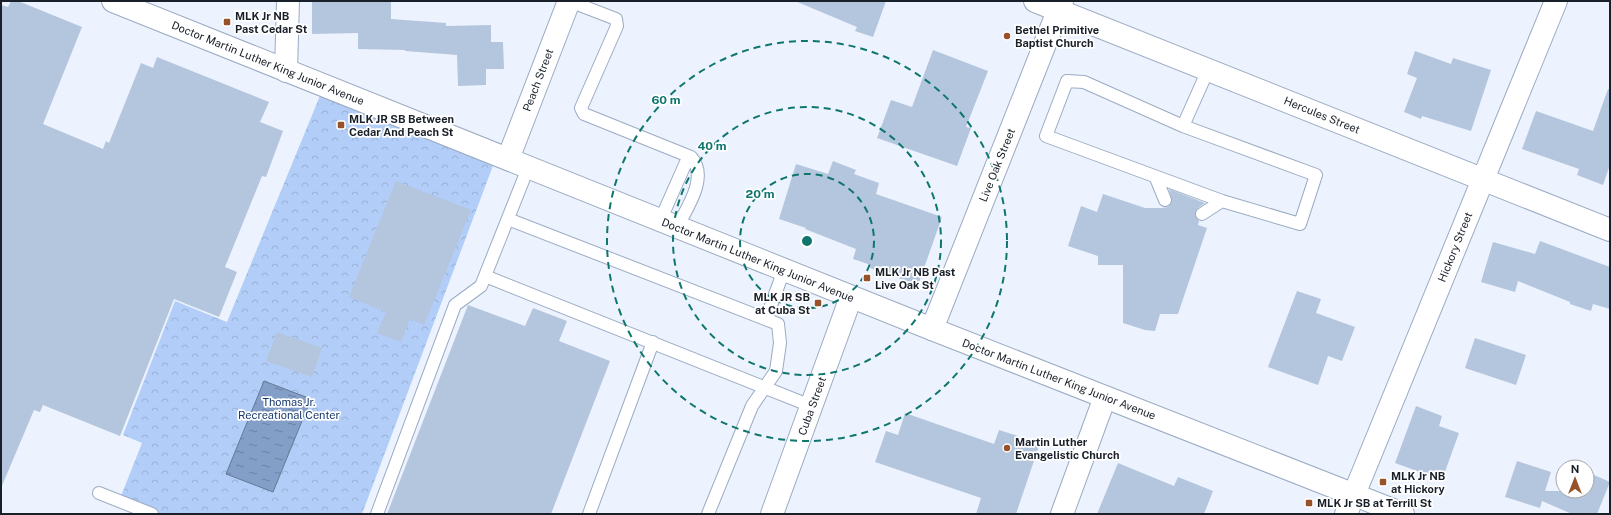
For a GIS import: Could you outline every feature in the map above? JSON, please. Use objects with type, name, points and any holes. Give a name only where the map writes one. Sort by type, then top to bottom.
[{"type":"street","name":"Doctor Martin Luther King Junior Avenue","points":[[113,1],[851,297],[1404,514]]},
{"type":"street","points":[[286,70],[288,1]]},
{"type":"street","name":"Peach Street","points":[[508,159],[569,1]]},
{"type":"street","name":"Hercules Street","points":[[1035,1],[1060,6],[1208,70],[1483,178],[1610,230]]},
{"type":"street","name":"Hickory Street","points":[[1346,514],[1556,1]]},
{"type":"street","name":"Live Oak Street","points":[[932,329],[1060,6]]},
{"type":"street","name":"Cuba Street","points":[[772,514],[851,297]]},
{"type":"street","points":[[1062,514],[1105,397]]},
{"type":"lane","points":[[569,1],[616,19],[617,26],[581,108],[584,114],[691,157],[695,161],[698,182],[669,224]]},
{"type":"lane","points":[[1183,126],[1208,70]]},
{"type":"lane","points":[[1067,80],[1084,82],[1183,126],[1316,175],[1300,224],[1222,201],[1156,178],[1046,136],[1067,80]]},
{"type":"lane","points":[[669,224],[687,160],[691,157]]},
{"type":"lane","points":[[377,514],[455,305],[481,286],[528,168]]},
{"type":"lane","points":[[1156,178],[1164,200]]},
{"type":"lane","points":[[1202,214],[1222,201]]},
{"type":"lane","points":[[508,219],[778,324],[780,343],[776,370],[752,406],[708,514]]},
{"type":"lane","points":[[766,319],[784,270]]},
{"type":"lane","points":[[485,276],[811,406]]},
{"type":"lane","points":[[589,514],[653,342]]},
{"type":"lane","points":[[98,494],[152,514]]},
{"type":"green space","name":"Thomas Jr. Recreational Center","points":[[324,86],[497,155],[362,514],[152,514],[119,501],[142,443],[123,435],[175,301],[227,322]]},
{"type":"water","points":[[264,381],[311,399],[273,492],[226,474]]},
{"type":"building","points":[[11,1],[18,1],[82,27],[43,124],[103,149],[106,141],[109,143],[141,63],[153,68],[157,57],[269,102],[260,122],[283,131],[266,177],[262,176],[225,267],[237,272],[219,317],[174,299],[120,436],[43,405],[40,412],[34,410],[1,488],[1,5],[8,7]]},
{"type":"building","points":[[312,1],[391,1],[391,19],[446,23],[446,26],[491,25],[491,42],[503,42],[504,69],[486,69],[486,85],[458,86],[457,55],[405,50],[358,49],[358,33],[312,34]]},
{"type":"building","points":[[795,1],[886,1],[873,37],[855,31],[857,27]]},
{"type":"building","points":[[933,50],[988,71],[966,127],[971,128],[957,166],[877,138],[891,100],[912,107]]},
{"type":"building","points":[[1415,51],[1451,64],[1453,58],[1491,70],[1471,131],[1422,116],[1421,119],[1404,112],[1417,78],[1407,74]]},
{"type":"building","points":[[1608,89],[1610,90],[1610,165],[1603,185],[1577,175],[1579,169],[1522,149],[1536,111],[1593,131]]},
{"type":"building","points":[[833,161],[856,170],[854,174],[879,183],[876,194],[942,217],[918,285],[870,268],[871,265],[853,259],[856,249],[805,229],[806,228],[779,219],[796,164],[828,174]]},
{"type":"building","points":[[396,181],[471,210],[424,325],[410,319],[401,342],[377,333],[386,312],[349,297]]},
{"type":"building","points":[[1169,189],[1205,203],[1198,208],[1195,215],[1199,221],[1198,225],[1207,228],[1178,314],[1160,314],[1155,331],[1145,330],[1123,323],[1123,265],[1098,265],[1098,256],[1068,246],[1081,206],[1097,212],[1103,194],[1145,208],[1168,207],[1172,201]]},
{"type":"building","points":[[1540,241],[1610,267],[1610,309],[1593,304],[1591,311],[1570,304],[1570,302],[1518,281],[1515,292],[1481,282],[1493,242],[1535,254]]},
{"type":"building","points":[[1297,291],[1321,299],[1316,313],[1355,327],[1342,361],[1328,356],[1318,385],[1268,367]]},
{"type":"building","points":[[468,305],[525,326],[533,308],[567,321],[559,341],[610,361],[551,514],[387,514]]},
{"type":"building","points":[[277,332],[322,348],[312,377],[266,361]]},
{"type":"building","points":[[1475,338],[1526,355],[1516,385],[1465,368]]},
{"type":"building","points":[[1416,406],[1442,416],[1439,426],[1459,433],[1442,480],[1395,463]]},
{"type":"building","points":[[905,413],[994,444],[999,430],[1040,443],[1016,514],[976,514],[981,498],[875,462],[886,431],[898,435]]},
{"type":"building","points":[[1517,461],[1551,472],[1545,491],[1555,491],[1555,499],[1595,499],[1595,475],[1610,482],[1597,514],[1572,514],[1542,501],[1540,508],[1505,497]]},
{"type":"building","points":[[1118,463],[1174,486],[1178,477],[1213,491],[1204,514],[1097,514]]},
{"type":"place","name":"MLK Jr NB Past Cedar St","points":[[227,22]]},
{"type":"place","name":"Bethel Primitive Baptist Church","points":[[1007,36]]},
{"type":"place","name":"MLK JR SB Between Cedar And Peach St","points":[[341,125]]},
{"type":"place","name":"MLK Jr NB Past Live Oak St","points":[[867,278]]},
{"type":"place","name":"MLK JR SB at Cuba St","points":[[818,303]]},
{"type":"place","name":"Martin Luther Evangelistic Church","points":[[1007,448]]},
{"type":"place","name":"MLK Jr NB at Hickory","points":[[1383,482]]},
{"type":"place","name":"MLK Jr SB at Terrill St","points":[[1309,503]]}]
